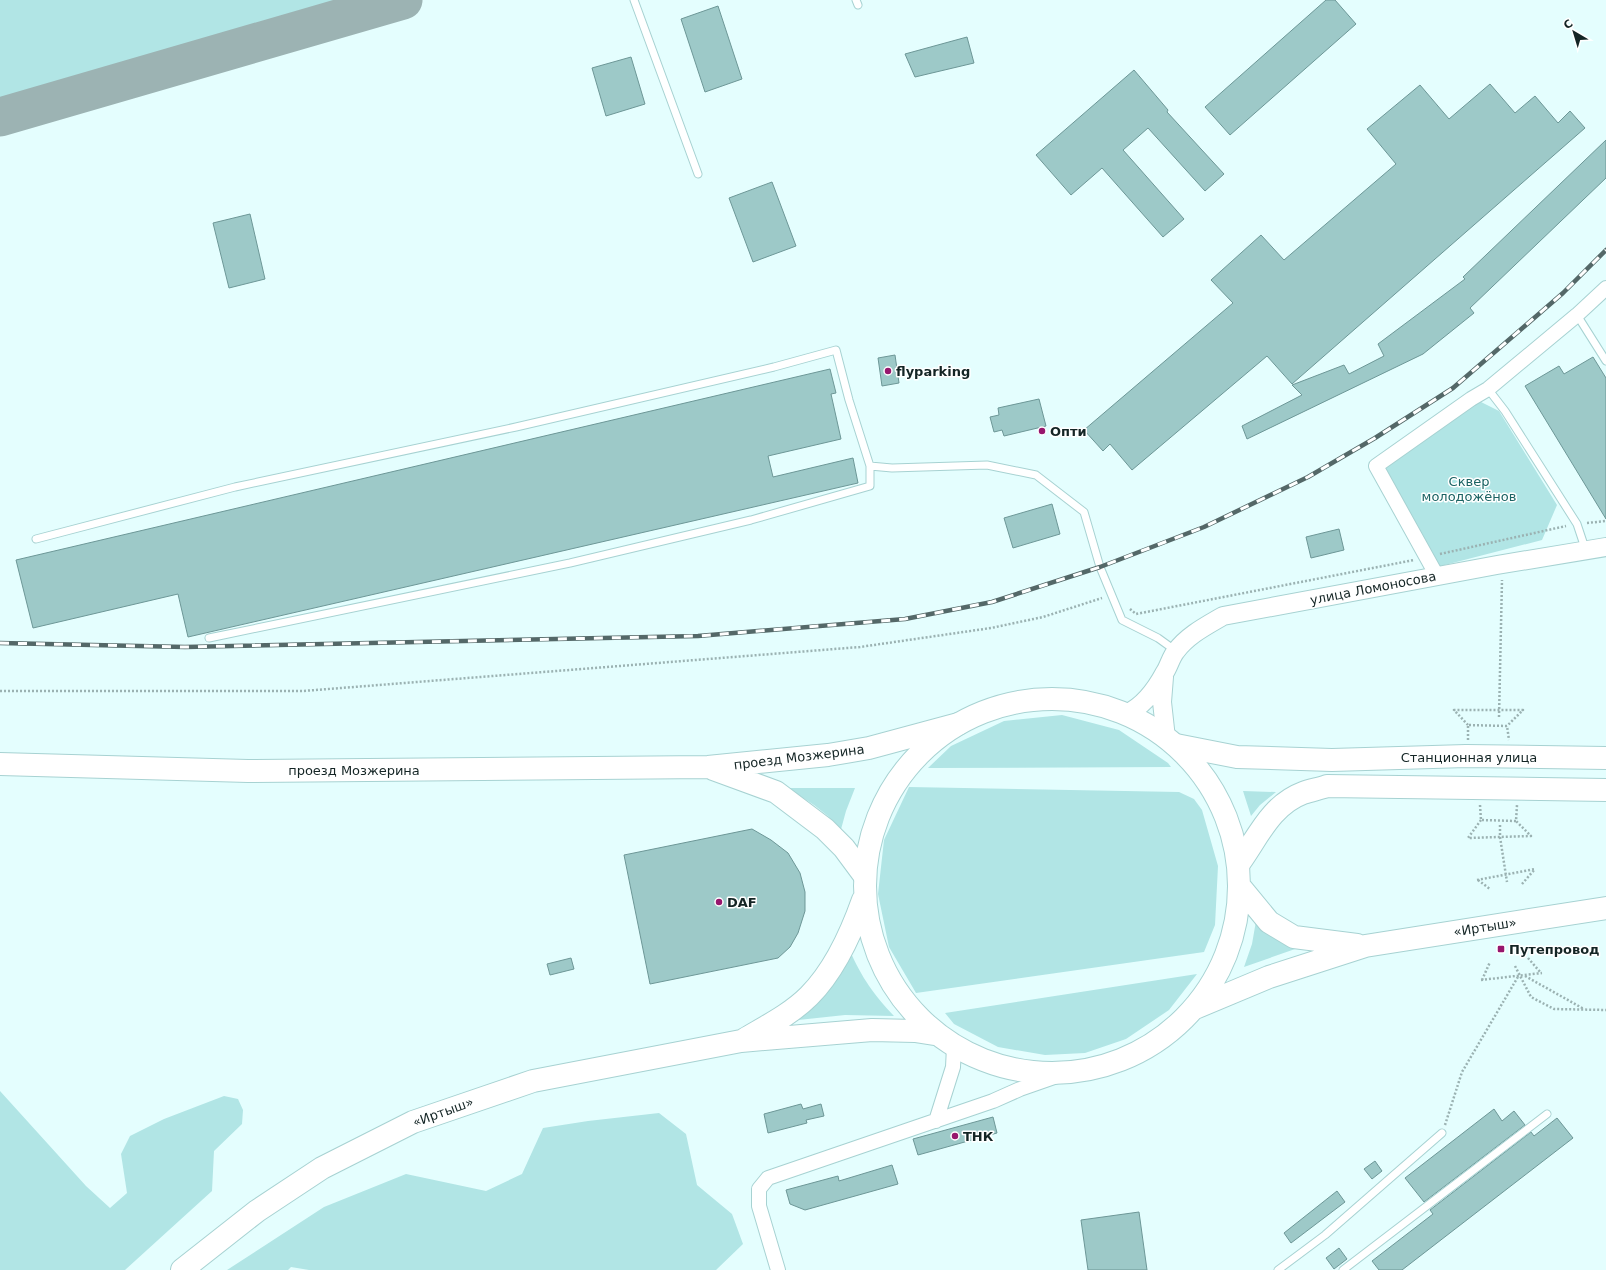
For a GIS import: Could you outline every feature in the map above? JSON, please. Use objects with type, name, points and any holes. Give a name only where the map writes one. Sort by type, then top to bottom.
[{"type":"main road","points":[[1041,699],[1084,702],[1126,714],[1147,724],[1171,742],[1201,773],[1221,804],[1240,862],[1241,888],[1225,959],[1195,1008],[1157,1042],[1112,1064],[1063,1074],[1025,1073],[988,1064],[954,1047],[934,1034],[906,1006],[885,974],[870,937],[864,899],[864,874],[873,829],[892,788],[921,752],[958,724],[998,707],[1041,699]]},
{"type":"main road","name":"проезд Мозжерина","points":[[0,764],[248,771],[708,767],[828,755],[869,748],[958,724]]},
{"type":"main road","name":"Станционная улица","points":[[1171,742],[1237,758],[1332,760],[1466,756],[1606,758]]},
{"type":"main road","name":"проезд Мозжерина","points":[[708,767],[776,792],[825,829],[844,848],[864,874]]},
{"type":"main road","points":[[1240,862],[1269,818],[1282,805],[1302,794],[1327,786],[1606,790]]},
{"type":"main road","points":[[1241,888],[1269,922],[1294,937],[1365,946]]},
{"type":"main road","points":[[741,1041],[779,1019],[809,996],[832,967],[854,927],[864,899]]},
{"type":"main road","name":"«Иртыш»","points":[[1365,946],[1606,908]]},
{"type":"main road","points":[[1195,1008],[1269,977],[1365,946]]},
{"type":"main road","points":[[741,1041],[872,1030],[915,1031],[934,1034]]},
{"type":"main road","name":"«Иртыш»","points":[[182,1270],[257,1211],[322,1168],[412,1122],[533,1081],[741,1041]]},
{"type":"street","points":[[1437,576],[1376,466],[1471,399],[1488,389],[1577,315],[1606,288]]},
{"type":"street","name":"улица Ломоносова","points":[[1126,714],[1139,706],[1149,697],[1164,674],[1176,651],[1198,630],[1223,616],[1437,576],[1606,547]]},
{"type":"street","points":[[1164,674],[1162,702],[1171,742]]},
{"type":"street","points":[[936,1120],[953,1068],[954,1047]]},
{"type":"street","points":[[778,1270],[759,1206],[759,1189],[768,1178],[993,1102],[1020,1089],[1063,1074]]},
{"type":"lane","points":[[634,0],[698,174]]},
{"type":"lane","points":[[1577,315],[1606,361]]},
{"type":"lane","points":[[36,539],[235,487],[516,427],[774,367],[836,350],[849,400],[870,466],[870,486],[751,520],[570,563],[209,638]]},
{"type":"lane","points":[[1488,389],[1505,411],[1577,524],[1586,551]]},
{"type":"lane","points":[[870,466],[892,468],[987,465],[1036,475],[1084,512],[1100,567],[1122,620],[1158,638],[1176,651]]},
{"type":"lane","points":[[1342,1270],[1548,1114]]},
{"type":"lane","points":[[1278,1270],[1325,1235],[1442,1133]]},
{"type":"path","points":[[0,691],[303,691],[860,647],[991,628],[1043,617],[1112,595],[1136,614],[1426,557],[1577,524],[1606,520]]},
{"type":"path","points":[[1499,717],[1502,575]]},
{"type":"path","points":[[1498,709],[1523,710],[1507,726],[1468,725],[1454,710],[1498,709]]},
{"type":"path","points":[[1466,756],[1468,725]]},
{"type":"path","points":[[1507,726],[1510,756]]},
{"type":"path","points":[[1516,821],[1517,788]]},
{"type":"path","points":[[1479,789],[1481,820],[1468,838],[1531,836],[1516,821],[1481,820]]},
{"type":"path","points":[[1500,825],[1500,836],[1507,882]]},
{"type":"path","points":[[1490,890],[1477,880],[1535,869],[1522,884]]},
{"type":"path","points":[[1490,962],[1481,980],[1542,973],[1528,958]]},
{"type":"path","points":[[1514,966],[1531,997],[1554,1009],[1606,1010]]},
{"type":"path","points":[[1442,1133],[1462,1072],[1519,975]]},
{"type":"path","points":[[1525,976],[1586,1010]]},
{"type":"green space","points":[[0,0],[352,0],[0,101]]},
{"type":"green space","name":"Сквер молодожёнов","points":[[1479,401],[1499,411],[1557,505],[1542,540],[1437,567],[1383,468]]},
{"type":"green space","points":[[1062,715],[1119,730],[1168,763],[1171,767],[928,768],[951,746],[1004,721]]},
{"type":"green space","points":[[909,787],[1179,792],[1194,799],[1202,810],[1218,866],[1215,925],[1204,952],[916,993],[889,947],[878,894],[884,840]]},
{"type":"green space","points":[[788,788],[855,788],[846,811],[840,833],[828,816]]},
{"type":"green space","points":[[1243,791],[1276,792],[1260,805],[1251,816]]},
{"type":"green space","points":[[1256,921],[1298,948],[1244,967],[1252,944]]},
{"type":"green space","points":[[850,951],[869,986],[894,1016],[845,1015],[789,1021]]},
{"type":"green space","points":[[1197,974],[1169,1010],[1126,1039],[1085,1053],[1045,1055],[998,1047],[954,1024],[945,1013]]},
{"type":"green space","points":[[0,1091],[86,1186],[110,1208],[127,1193],[121,1154],[130,1136],[164,1119],[224,1096],[238,1099],[243,1110],[242,1124],[214,1151],[212,1191],[125,1270],[0,1270]]},
{"type":"green space","points":[[659,1113],[686,1134],[697,1185],[732,1214],[743,1244],[716,1270],[309,1270],[291,1267],[288,1270],[227,1270],[324,1207],[406,1174],[486,1191],[522,1174],[543,1128]]},
{"type":"building","points":[[1326,0],[1335,0],[1356,24],[1230,135],[1205,107]]},
{"type":"building","points":[[718,6],[742,79],[705,92],[681,19]]},
{"type":"building","points":[[967,37],[974,63],[915,77],[905,54]]},
{"type":"building","points":[[631,57],[645,104],[606,116],[592,68]]},
{"type":"building","points":[[1134,70],[1168,110],[1167,112],[1224,174],[1205,191],[1148,128],[1123,150],[1184,219],[1163,237],[1102,168],[1071,195],[1036,155]]},
{"type":"building","points":[[1490,84],[1515,113],[1535,96],[1558,123],[1570,111],[1585,128],[1292,384],[1267,356],[1132,470],[1110,444],[1103,451],[1084,430],[1233,303],[1211,280],[1261,235],[1284,260],[1396,164],[1367,129],[1420,85],[1449,119]]},
{"type":"building","points":[[1606,140],[1606,178],[1470,308],[1474,313],[1423,354],[1247,439],[1242,426],[1302,395],[1292,385],[1344,365],[1349,374],[1384,356],[1378,344],[1465,279],[1463,277]]},
{"type":"building","points":[[772,182],[796,246],[753,262],[729,198]]},
{"type":"building","points":[[250,214],[265,279],[229,288],[213,223]]},
{"type":"building","points":[[895,355],[899,383],[882,386],[878,358]]},
{"type":"building","points":[[1593,357],[1606,378],[1606,519],[1525,386],[1559,366],[1564,374]]},
{"type":"building","points":[[830,369],[836,393],[831,394],[841,439],[768,456],[773,477],[853,458],[858,483],[188,637],[178,594],[33,628],[16,560]]},
{"type":"building","points":[[1039,399],[1046,426],[1004,436],[1002,430],[994,432],[990,417],[999,415],[998,408]]},
{"type":"building","points":[[1052,504],[1060,534],[1013,548],[1004,518]]},
{"type":"building","points":[[1339,529],[1344,550],[1311,558],[1306,537]]},
{"type":"building","name":"DAF","points":[[752,829],[771,840],[788,853],[800,873],[805,892],[805,911],[798,933],[790,947],[778,958],[650,984],[624,855]]},
{"type":"building","points":[[571,958],[574,969],[550,975],[547,964]]},
{"type":"building","points":[[801,1104],[803,1109],[821,1104],[824,1116],[806,1120],[807,1123],[768,1133],[764,1114]]},
{"type":"building","points":[[1494,1109],[1502,1121],[1514,1111],[1525,1125],[1424,1202],[1405,1178]]},
{"type":"building","name":"ТНК","points":[[993,1117],[997,1133],[918,1155],[913,1139]]},
{"type":"building","points":[[1557,1118],[1573,1138],[1402,1270],[1379,1270],[1372,1261],[1433,1214],[1430,1210],[1531,1132],[1534,1136]]},
{"type":"building","points":[[1375,1161],[1382,1171],[1372,1179],[1364,1169]]},
{"type":"building","points":[[892,1165],[898,1184],[805,1210],[790,1204],[786,1190],[838,1176],[839,1181]]},
{"type":"building","points":[[1337,1191],[1345,1202],[1291,1243],[1284,1233]]},
{"type":"building","points":[[1139,1212],[1147,1270],[1088,1270],[1081,1220]]},
{"type":"building","points":[[1339,1248],[1347,1259],[1334,1269],[1326,1258]]},
{"type":"taxiway","points":[[0,117],[403,0]]},
{"type":"railway","points":[[0,643],[185,647],[698,636],[905,619],[992,602],[1100,567],[1204,527],[1308,477],[1375,438],[1453,388],[1563,293],[1606,250]]},
{"type":"place","name":"flyparking","points":[[888,371]]},
{"type":"place","name":"Опти","points":[[1042,431]]},
{"type":"place","name":"DAF","points":[[719,902]]},
{"type":"place","name":"Путепровод","points":[[1501,949]]},
{"type":"place","name":"ТНК","points":[[955,1136]]}]
